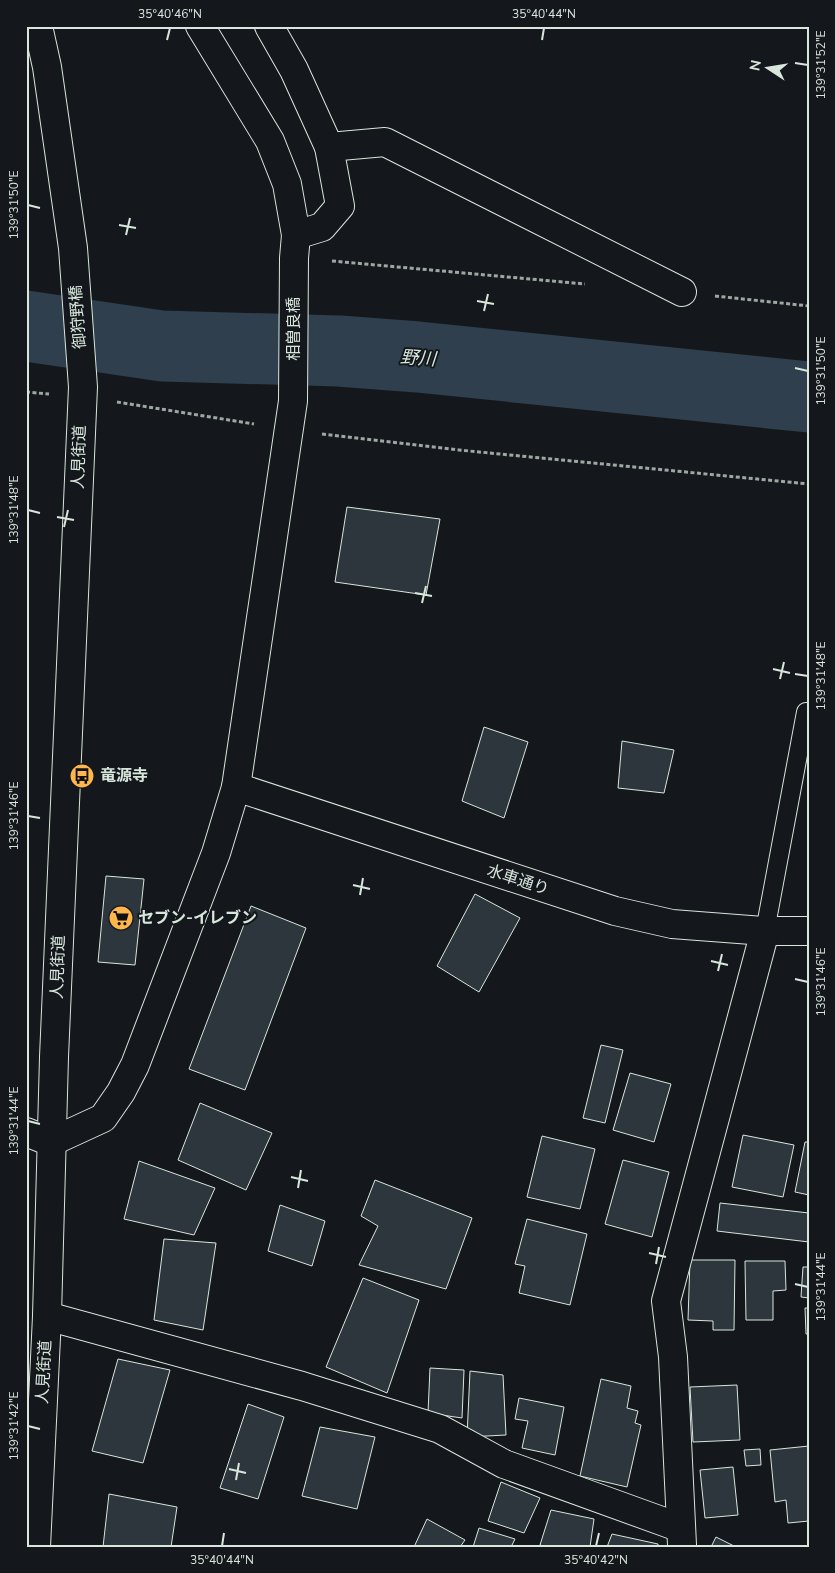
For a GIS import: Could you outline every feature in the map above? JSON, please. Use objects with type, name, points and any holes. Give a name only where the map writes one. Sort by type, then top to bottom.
[{"type":"street","name":"御狩野橋","points":[[38,26],[47,67],[73,248],[82,392]]},
{"type":"street","name":"相曽良橋","points":[[51,1142],[103,1118],[121,1092],[135,1065],[216,853],[236,787],[293,401],[295,246],[287,184],[270,141],[200,26]]},
{"type":"street","points":[[269,26],[294,70],[329,147],[340,206],[322,227],[295,246]]},
{"type":"street","points":[[329,147],[385,142],[682,292]]},
{"type":"street","name":"人見街道","points":[[36,1547],[47,1316],[51,1142],[82,392]]},
{"type":"street","name":"水車通り","points":[[236,787],[615,911],[672,924],[765,930],[809,930]]},
{"type":"street","points":[[47,1316],[302,1386],[440,1429],[504,1464],[682,1538],[673,1357],[666,1301],[765,930]]},
{"type":"street","points":[[26,1132],[51,1142]]},
{"type":"lane","points":[[765,930],[806,712],[809,712]]},
{"type":"path","points":[[295,246],[592,284]]},
{"type":"path","points":[[682,292],[809,306]]},
{"type":"path","points":[[82,392],[288,430],[458,450],[809,484]]},
{"type":"building","points":[[347,507],[440,519],[426,595],[335,582]]},
{"type":"building","points":[[484,727],[528,742],[504,818],[462,801]]},
{"type":"building","points":[[622,741],[674,750],[664,793],[618,788]]},
{"type":"building","points":[[106,876],[144,879],[135,965],[98,962]]},
{"type":"building","points":[[475,894],[520,918],[479,992],[437,966]]},
{"type":"building","points":[[251,906],[306,928],[245,1090],[189,1069]]},
{"type":"building","points":[[601,1045],[623,1050],[605,1123],[583,1118]]},
{"type":"building","points":[[630,1073],[671,1084],[654,1142],[613,1130]]},
{"type":"building","points":[[200,1103],[272,1133],[246,1190],[178,1160]]},
{"type":"building","points":[[743,1135],[794,1145],[783,1197],[732,1187]]},
{"type":"building","points":[[542,1136],[595,1149],[580,1209],[527,1197]]},
{"type":"building","points":[[805,1142],[809,1142],[809,1195],[795,1192]]},
{"type":"building","points":[[623,1160],[669,1172],[652,1237],[605,1224]]},
{"type":"building","points":[[139,1161],[215,1188],[194,1235],[124,1219]]},
{"type":"building","points":[[375,1180],[472,1218],[446,1289],[359,1265],[378,1226],[361,1216]]},
{"type":"building","points":[[720,1203],[809,1213],[809,1242],[717,1231]]},
{"type":"building","points":[[280,1205],[325,1221],[312,1266],[268,1251]]},
{"type":"building","points":[[527,1219],[587,1234],[570,1305],[519,1293],[525,1266],[515,1264]]},
{"type":"building","points":[[164,1239],[216,1243],[203,1330],[154,1320]]},
{"type":"building","points":[[690,1260],[735,1260],[734,1330],[713,1330],[713,1321],[688,1320]]},
{"type":"building","points":[[745,1261],[785,1261],[786,1290],[773,1291],[773,1320],[746,1320]]},
{"type":"building","points":[[803,1267],[809,1267],[809,1298],[801,1297]]},
{"type":"building","points":[[363,1278],[419,1300],[387,1393],[326,1367]]},
{"type":"building","points":[[805,1308],[809,1308],[809,1334],[806,1334]]},
{"type":"building","points":[[118,1359],[170,1370],[143,1463],[92,1451]]},
{"type":"building","points":[[430,1368],[464,1370],[462,1418],[428,1413]]},
{"type":"building","points":[[470,1371],[503,1375],[506,1435],[467,1437]]},
{"type":"building","points":[[601,1379],[631,1386],[627,1408],[638,1411],[635,1423],[641,1425],[627,1487],[580,1476]]},
{"type":"building","points":[[737,1385],[740,1440],[693,1442],[690,1387]]},
{"type":"building","points":[[519,1398],[564,1407],[555,1455],[522,1448],[528,1421],[515,1419]]},
{"type":"building","points":[[248,1404],[284,1417],[258,1499],[220,1488]]},
{"type":"building","points":[[320,1427],[375,1437],[357,1509],[302,1496]]},
{"type":"building","points":[[809,1446],[809,1521],[788,1523],[786,1500],[775,1502],[770,1450]]},
{"type":"building","points":[[760,1449],[761,1465],[746,1466],[744,1450]]},
{"type":"building","points":[[733,1467],[738,1515],[705,1518],[700,1470]]},
{"type":"building","points":[[501,1482],[540,1498],[524,1533],[488,1521]]},
{"type":"building","points":[[109,1494],[177,1507],[171,1547],[103,1547]]},
{"type":"building","points":[[551,1510],[594,1519],[590,1547],[547,1547],[540,1545]]},
{"type":"building","points":[[427,1519],[465,1540],[460,1547],[414,1547]]},
{"type":"building","points":[[479,1528],[515,1539],[511,1547],[473,1547]]},
{"type":"building","points":[[612,1534],[658,1544],[658,1547],[607,1547]]},
{"type":"building","points":[[716,1537],[736,1547],[711,1547]]},
{"type":"waterway","name":"野川","points":[[26,326],[162,346],[339,351],[418,357],[809,397]]},
{"type":"place","name":"竜源寺","points":[[82,776]]},
{"type":"place","name":"セブン-イレブン","points":[[121,918]]}]
